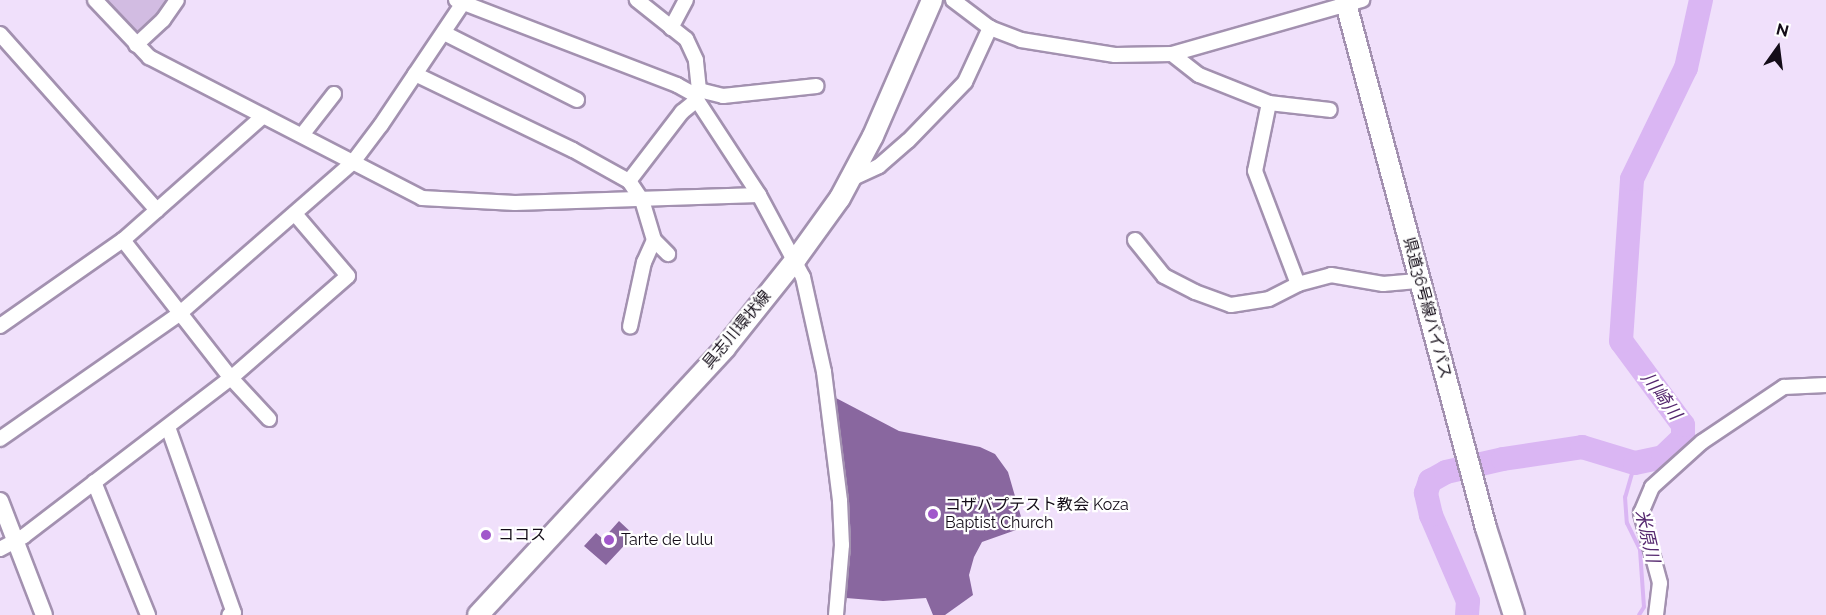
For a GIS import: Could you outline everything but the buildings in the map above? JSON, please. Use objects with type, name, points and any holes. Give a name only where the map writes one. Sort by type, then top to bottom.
[{"type":"main road","name":"具志川環状線","points":[[478,615],[725,348],[796,259],[849,180],[909,59],[932,0]]},
{"type":"main road","name":"県道36号線バイパス","points":[[1351,1],[1420,281],[1489,538],[1514,615]]},
{"type":"street","points":[[95,0],[149,57],[422,198],[515,203],[759,195]]},
{"type":"street","points":[[136,45],[163,20],[177,0]]},
{"type":"street","points":[[637,0],[686,39],[696,60],[698,95],[759,195],[785,246],[796,259],[803,277],[824,372],[840,501],[842,544],[836,615]]},
{"type":"street","points":[[671,28],[686,0]]},
{"type":"street","points":[[953,0],[990,28],[1021,40],[1115,55],[1172,54],[1351,1]]},
{"type":"street","points":[[0,439],[179,314],[353,162],[444,33],[461,2],[517,22],[698,95],[723,96],[816,86]]},
{"type":"street","points":[[849,180],[879,166],[908,141],[965,82],[990,28]]},
{"type":"street","points":[[444,33],[577,100]]},
{"type":"street","points":[[0,34],[157,210]]},
{"type":"street","points":[[1172,54],[1199,75],[1269,103],[1330,110]]},
{"type":"street","points":[[416,74],[573,150],[629,181],[642,200],[654,240],[668,254]]},
{"type":"street","points":[[302,135],[334,94]]},
{"type":"street","points":[[629,181],[682,112],[698,95]]},
{"type":"street","points":[[1269,103],[1254,171],[1298,284]]},
{"type":"street","points":[[3,319],[123,240],[263,116]]},
{"type":"street","points":[[0,549],[16,543],[231,378],[348,276],[295,214]]},
{"type":"street","points":[[123,240],[231,378],[269,419]]},
{"type":"street","points":[[630,327],[644,262],[654,240]]},
{"type":"street","points":[[1135,240],[1164,276],[1195,292],[1232,305],[1269,299],[1298,284],[1331,275],[1383,284],[1420,281]]},
{"type":"street","points":[[1656,615],[1660,584],[1641,513],[1652,487],[1702,442],[1784,387],[1826,385]]},
{"type":"street","points":[[168,427],[234,613],[229,615]]},
{"type":"street","points":[[94,482],[148,615]]},
{"type":"street","points":[[0,501],[44,615]]},
{"type":"shaded area","points":[[104,0],[170,0],[137,31],[129,30]]},
{"type":"waterway","name":"川崎川","points":[[1467,615],[1468,601],[1431,515],[1426,493],[1430,481],[1446,472],[1503,459],[1582,447],[1635,463],[1663,457],[1683,438],[1683,425],[1621,341],[1632,179],[1686,68],[1701,0]]},
{"type":"waterway","name":"米原川","points":[[1635,463],[1625,497],[1627,523],[1640,550],[1644,607],[1639,615]]},
{"type":"place","name":"コザバプテスト教会 Koza Baptist Church","points":[[933,514]]},
{"type":"place","name":"ココス","points":[[486,535]]},
{"type":"place","name":"Tarte de lulu","points":[[609,540]]}]
